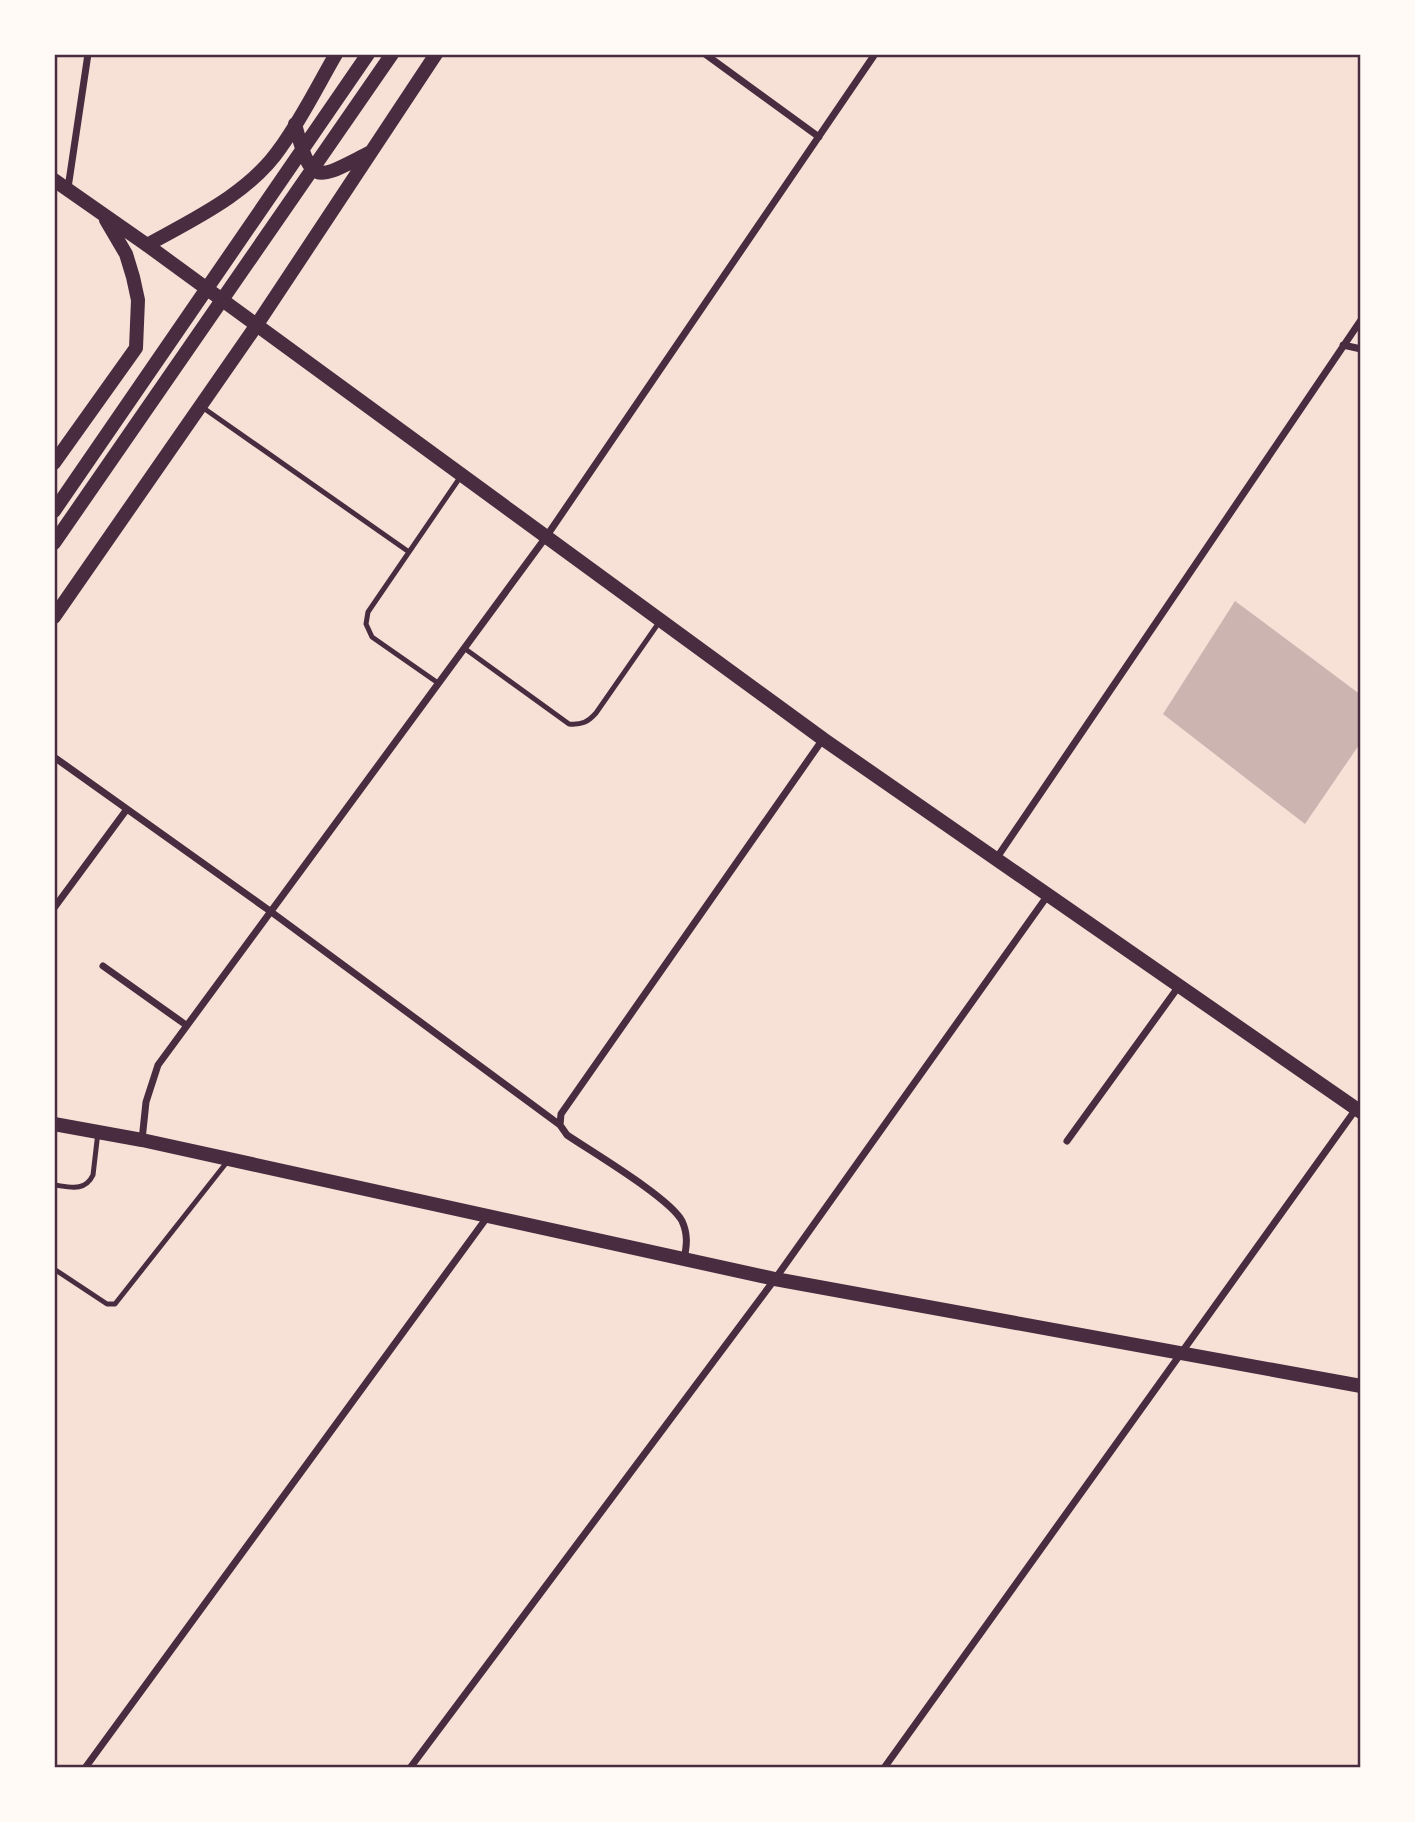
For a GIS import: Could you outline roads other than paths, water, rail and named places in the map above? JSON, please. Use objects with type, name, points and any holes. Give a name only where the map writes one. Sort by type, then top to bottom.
[{"type":"main road","points":[[147,245],[208,211],[239,189],[280,149],[336,54]]},
{"type":"main road","points":[[54,511],[368,54]]},
{"type":"main road","points":[[54,543],[392,54]]},
{"type":"main road","points":[[54,617],[256,326],[436,54]]},
{"type":"main road","points":[[295,124],[304,158],[312,169],[318,172],[332,171],[372,152]]},
{"type":"main road","points":[[54,180],[147,245],[823,739],[1358,1110]]},
{"type":"main road","points":[[54,463],[136,348],[138,312],[134,277],[115,232],[101,213]]},
{"type":"main road","points":[[54,1124],[142,1140],[775,1279],[1361,1386]]},
{"type":"street","points":[[68,189],[88,54]]},
{"type":"street","points":[[705,54],[819,137]]},
{"type":"street","points":[[142,1140],[151,1083],[158,1065],[546,537],[875,54]]},
{"type":"street","points":[[996,859],[1361,320]]},
{"type":"street","points":[[1343,345],[1361,349]]},
{"type":"street","points":[[560,1125],[561,1114],[823,739]]},
{"type":"street","points":[[54,757],[270,911],[560,1125],[567,1135],[673,1209],[686,1232],[684,1259]]},
{"type":"street","points":[[54,908],[127,809]]},
{"type":"street","points":[[410,1768],[775,1279],[1048,894]]},
{"type":"street","points":[[103,966],[186,1025]]},
{"type":"street","points":[[1067,1141],[1179,986]]},
{"type":"street","points":[[884,1768],[1358,1110]]},
{"type":"street","points":[[85,1768],[488,1215]]},
{"type":"lane","points":[[200,405],[409,552]]},
{"type":"lane","points":[[438,683],[372,637],[366,624],[368,612],[461,476]]},
{"type":"lane","points":[[464,648],[569,724],[579,725],[589,721],[596,713],[660,620]]},
{"type":"lane","points":[[54,1185],[77,1188],[91,1181],[98,1132]]},
{"type":"lane","points":[[54,1269],[107,1304],[115,1304],[229,1159]]}]
